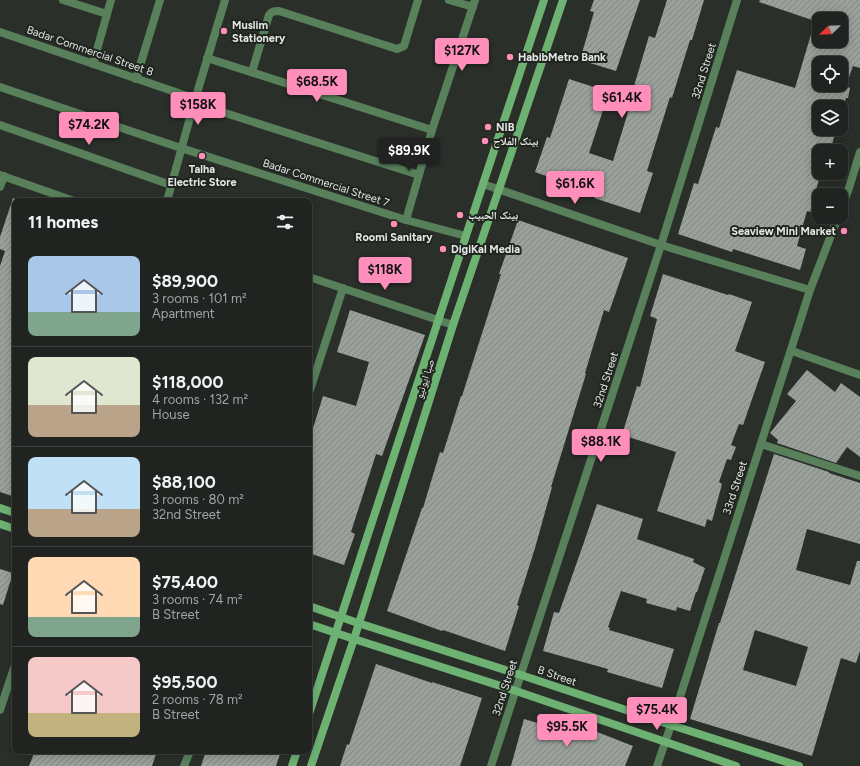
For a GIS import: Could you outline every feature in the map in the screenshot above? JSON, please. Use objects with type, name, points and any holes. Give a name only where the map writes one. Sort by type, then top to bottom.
[{"type":"main road","name":"صبا ایونیو","points":[[312,705],[336,633],[340,616],[544,0]]},
{"type":"main road","name":"صبا ایونیو","points":[[311,766],[354,639],[453,325],[563,0]]},
{"type":"main road","points":[[0,508],[12,512]]},
{"type":"main road","points":[[0,524],[12,528]]},
{"type":"main road","name":"B Street","points":[[312,607],[799,766]]},
{"type":"main road","points":[[312,625],[516,691],[736,766]]},
{"type":"main road","points":[[292,766],[296,754]]},
{"type":"street","points":[[63,0],[107,14]]},
{"type":"street","points":[[93,64],[111,0]]},
{"type":"street","points":[[136,79],[160,0]]},
{"type":"street","points":[[168,198],[225,0]]},
{"type":"street","points":[[252,72],[271,12],[279,11],[398,49],[404,46],[418,0]]},
{"type":"street","points":[[406,220],[432,130],[474,4],[449,0]]},
{"type":"street","name":"32nd Street","points":[[491,766],[661,245],[737,0]]},
{"type":"street","name":"Badar Commercial Street 8","points":[[0,32],[195,101],[419,175]]},
{"type":"street","points":[[208,58],[432,130]]},
{"type":"street","name":"Badar Commercial Street 7","points":[[0,87],[181,148],[406,220],[466,236]]},
{"type":"street","points":[[0,125],[171,185]]},
{"type":"street","points":[[848,191],[860,152]]},
{"type":"street","points":[[0,188],[2,176],[65,198]]},
{"type":"street","points":[[483,184],[661,245],[810,290]]},
{"type":"street","name":"33rd Street","points":[[657,766],[792,350],[810,290],[835,224]]},
{"type":"street","points":[[312,279],[453,325]]},
{"type":"street","points":[[312,384],[343,288]]},
{"type":"street","points":[[792,350],[860,375]]},
{"type":"street","points":[[761,444],[860,476]]},
{"type":"street","points":[[0,710],[12,674]]},
{"type":"street","points":[[184,766],[189,754]]},
{"type":"building","points":[[594,0],[640,0],[616,71],[580,60],[594,12],[590,11]]},
{"type":"building","points":[[667,0],[704,0],[672,98],[670,97],[647,171],[653,173],[640,213],[594,198],[595,194],[535,172],[547,137],[550,138],[569,79],[609,92],[589,153],[613,161],[636,86],[634,86],[649,36],[655,38]]},
{"type":"building","points":[[760,0],[860,0],[860,68],[853,66],[848,80],[848,56],[812,56],[812,92],[848,92],[848,87],[850,88],[848,98],[846,98],[845,100],[812,100],[812,136],[834,136],[832,144],[812,144],[812,180],[819,180],[817,188],[812,188],[812,206],[810,212],[807,211],[797,246],[806,249],[800,270],[733,249],[732,252],[678,234],[694,183],[698,184],[716,127],[719,128],[737,70],[795,88],[812,31],[812,48],[848,48],[848,12],[812,12],[812,20],[759,2]]},
{"type":"building","points":[[12,201],[12,496],[0,492],[0,266],[5,251],[0,249],[0,237]]},
{"type":"building","points":[[518,220],[628,258],[609,312],[604,310],[551,487],[535,548],[517,605],[519,606],[505,651],[443,630],[442,631],[387,611],[423,508],[440,452],[443,453],[501,274],[499,274]]},
{"type":"building","points":[[663,274],[752,302],[735,351],[765,362],[743,425],[739,424],[731,445],[736,447],[731,460],[727,459],[719,482],[722,484],[712,521],[707,519],[705,527],[657,511],[676,452],[622,435],[637,386],[640,387],[657,319],[650,316]]},
{"type":"building","points":[[350,310],[425,335],[382,456],[376,454],[351,532],[355,534],[344,565],[312,554],[312,431],[323,396],[356,406],[369,362],[337,352]]},
{"type":"building","points":[[807,370],[835,392],[841,383],[860,397],[860,457],[847,447],[836,463],[777,443],[778,440],[770,433],[796,401],[787,394]]},
{"type":"building","points":[[774,454],[860,483],[860,544],[807,529],[796,570],[850,585],[857,561],[860,561],[860,651],[856,663],[841,658],[812,756],[690,719]],"holes":[[[755,630],[808,647],[796,686],[743,670]]]},
{"type":"building","points":[[597,504],[643,519],[637,539],[694,559],[693,562],[705,568],[690,611],[677,607],[676,611],[646,603],[647,599],[621,591],[608,627],[610,628],[609,630],[674,649],[662,688],[607,672],[608,669],[543,651],[554,612],[559,613]]},
{"type":"building","points":[[0,569],[12,573],[12,576],[3,605],[0,604]]},
{"type":"building","points":[[376,664],[482,698],[460,766],[340,766],[347,744],[349,745]]},
{"type":"building","points":[[524,719],[584,737],[587,728],[633,746],[625,766],[511,766]]},
{"type":"building","points":[[34,754],[156,754],[152,766],[29,766]]},
{"type":"building","points":[[205,754],[280,754],[276,766],[201,766]]},
{"type":"place","name":"Muslim Stationery","points":[[224,31]]},
{"type":"place","name":"HabibMetro Bank","points":[[510,57]]},
{"type":"place","name":"NIB","points":[[488,127]]},
{"type":"place","name":"بینک الفلاح","points":[[485,141]]},
{"type":"place","name":"Talha Electric Store","points":[[202,156]]},
{"type":"place","name":"بينک الحبيب","points":[[460,215]]},
{"type":"place","name":"Roomi Sanitary","points":[[394,224]]},
{"type":"place","name":"Seaview Mini Market","points":[[844,231]]},
{"type":"place","name":"DigiKal Media","points":[[443,249]]}]
